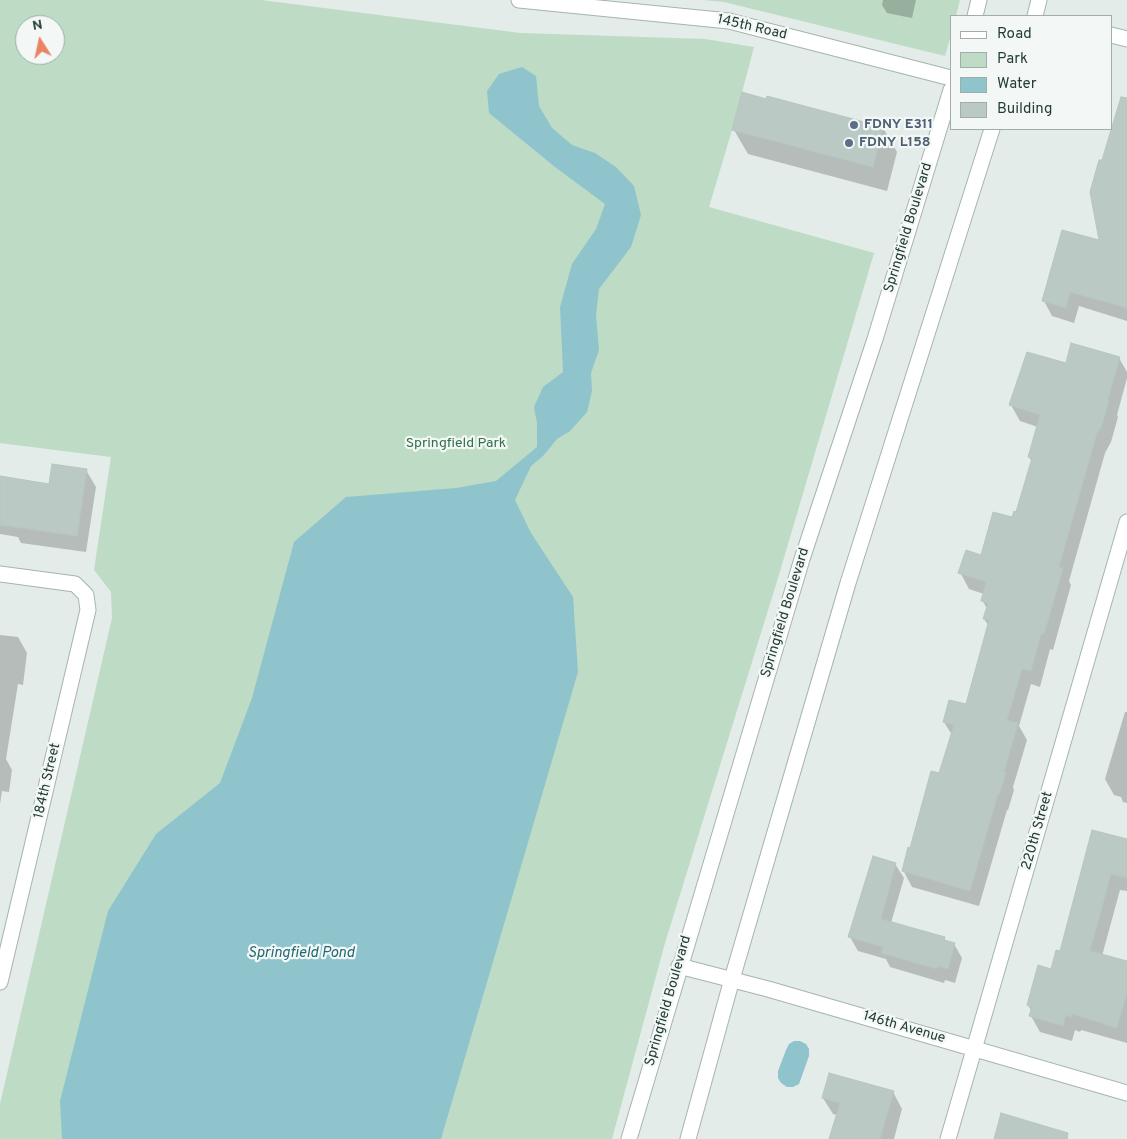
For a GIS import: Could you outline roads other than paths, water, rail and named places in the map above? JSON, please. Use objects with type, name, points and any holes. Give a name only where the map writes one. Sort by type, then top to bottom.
[{"type":"street","name":"145th Road","points":[[519,0],[729,20],[950,78]]},
{"type":"street","points":[[975,15],[979,0]]},
{"type":"street","points":[[1036,15],[1039,0]]},
{"type":"street","points":[[1112,34],[1127,39]]},
{"type":"street","name":"Springfield Boulevard","points":[[628,1139],[802,559],[875,340],[950,93]]},
{"type":"street","points":[[688,1139],[732,979],[848,584],[992,130]]},
{"type":"street","name":"220th Street","points":[[948,1139],[1127,522]]},
{"type":"street","name":"184th Street","points":[[0,574],[75,584],[86,595],[88,610],[0,982]]},
{"type":"street","name":"146th Avenue","points":[[679,966],[732,979],[1127,1093]]},
{"type":"water","name":"Springfield Pond","points":[[522,67],[536,76],[539,106],[552,128],[572,145],[595,153],[616,167],[634,186],[641,215],[631,247],[599,289],[596,315],[599,350],[591,373],[592,391],[587,412],[570,431],[557,439],[543,456],[531,466],[515,500],[531,533],[573,597],[578,672],[441,1139],[62,1139],[60,1101],[108,911],[156,834],[220,783],[252,698],[294,542],[346,497],[456,488],[496,481],[537,447],[537,423],[534,407],[543,387],[563,372],[560,307],[572,264],[596,229],[605,204],[555,167],[489,113],[487,91],[499,74]]},
{"type":"water","points":[[794,1041],[806,1044],[809,1049],[809,1056],[799,1084],[787,1087],[778,1078],[778,1071],[789,1044]]},
{"type":"place","name":"FDNY E311","points":[[854,125]]},
{"type":"place","name":"FDNY L158","points":[[849,143]]},
{"type":"park label","name":"Springfield Park","points":[[456,444]]}]
